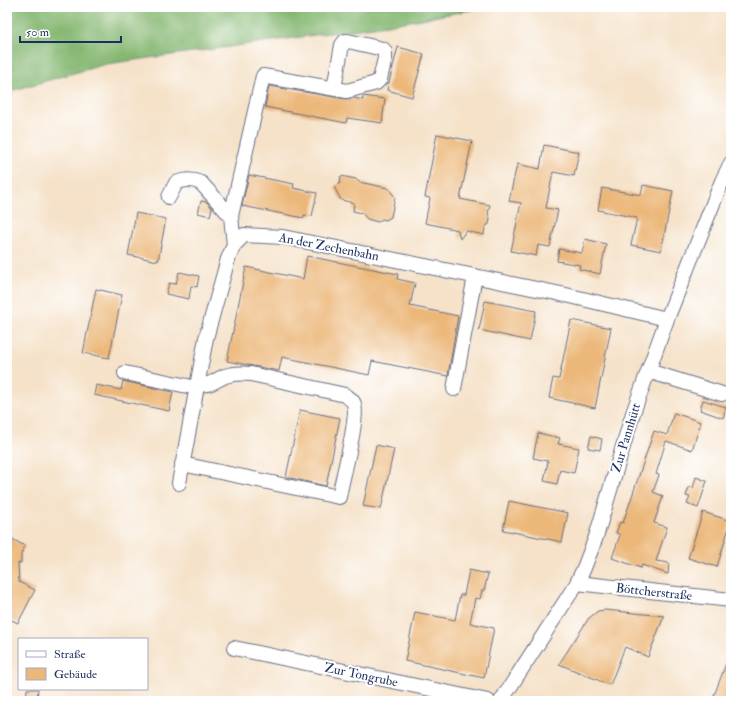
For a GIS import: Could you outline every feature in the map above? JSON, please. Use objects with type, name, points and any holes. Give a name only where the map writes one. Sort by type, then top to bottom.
[{"type":"street","points":[[179,483],[206,338],[228,259],[234,245],[230,216],[262,76],[334,88]]},
{"type":"street","name":"Zur Pannhütt","points":[[501,701],[577,583],[584,568],[596,537],[634,413],[666,319],[722,181],[731,163]]},
{"type":"street","points":[[169,197],[176,183],[187,179],[195,180],[201,183],[230,216]]},
{"type":"street","name":"An der Zechenbahn","points":[[234,245],[244,235],[282,237],[566,295],[666,319]]},
{"type":"street","points":[[454,389],[475,276]]},
{"type":"street","points":[[648,371],[722,394]]},
{"type":"street","points":[[126,372],[197,386],[207,385],[238,373],[251,374],[345,396],[354,402],[356,411],[339,497],[182,464]]},
{"type":"street","name":"Böttcherstraße","points":[[577,583],[731,600]]},
{"type":"street","name":"Zur Tongrube","points":[[234,648],[488,701]]},
{"type":"green space","points":[[7,7],[488,7],[387,25],[106,64],[7,92]]},
{"type":"building","points":[[398,47],[424,54],[412,97],[387,90]]},
{"type":"building","points":[[269,86],[346,99],[354,98],[363,100],[363,96],[385,99],[382,123],[347,118],[346,123],[265,107]]},
{"type":"building","points":[[437,134],[472,141],[460,199],[490,205],[488,214],[490,218],[489,224],[485,227],[484,235],[466,231],[460,239],[458,230],[425,223],[430,198],[425,197]]},
{"type":"building","points":[[544,145],[579,152],[574,176],[553,172],[546,208],[558,210],[550,247],[538,245],[536,256],[511,251],[521,203],[509,201],[517,164],[540,169]]},
{"type":"building","points":[[249,175],[294,184],[293,188],[317,193],[312,216],[304,215],[304,218],[242,206]]},
{"type":"building","points":[[341,176],[356,179],[359,182],[388,188],[395,197],[391,217],[386,220],[382,219],[378,222],[367,219],[362,213],[353,211],[354,203],[341,200],[334,187],[340,183]]},
{"type":"building","points":[[643,185],[673,191],[661,251],[631,245],[637,218],[598,210],[602,188],[641,195]]},
{"type":"building","points":[[201,201],[207,202],[212,208],[210,216],[198,213]]},
{"type":"building","points":[[136,213],[166,219],[158,261],[128,255]]},
{"type":"building","points":[[585,239],[606,244],[600,274],[579,269],[580,265],[557,261],[559,249],[582,253]]},
{"type":"building","points":[[307,256],[398,274],[397,279],[415,283],[410,306],[458,316],[448,376],[372,361],[369,375],[282,357],[279,371],[227,361],[246,267],[303,279]]},
{"type":"building","points":[[179,272],[199,276],[197,287],[191,286],[189,299],[166,294],[169,283],[176,284]]},
{"type":"building","points":[[96,289],[122,295],[109,358],[83,353]]},
{"type":"building","points":[[485,301],[536,311],[530,341],[479,330]]},
{"type":"building","points":[[571,320],[611,328],[595,408],[549,398],[553,378],[559,379]]},
{"type":"building","points":[[123,381],[173,392],[169,411],[94,395],[96,385],[121,390]]},
{"type":"building","points":[[703,400],[726,407],[723,418],[700,410]]},
{"type":"building","points":[[300,410],[340,418],[326,486],[286,477]]},
{"type":"building","points":[[674,413],[701,422],[692,450],[666,441],[656,474],[659,475],[653,492],[663,496],[654,523],[667,527],[656,561],[669,563],[668,574],[642,565],[641,568],[612,558],[620,535],[616,533],[620,522],[623,523],[654,431],[667,435]]},
{"type":"building","points":[[538,433],[560,438],[558,444],[579,448],[574,473],[560,470],[557,484],[544,481],[548,461],[533,458]]},
{"type":"building","points":[[591,436],[602,439],[600,450],[588,448]]},
{"type":"building","points":[[376,445],[394,449],[381,509],[363,506]]},
{"type":"building","points":[[696,477],[707,481],[698,508],[687,504],[690,497],[686,496],[689,487],[693,488]]},
{"type":"building","points":[[509,501],[568,513],[562,542],[503,530]]},
{"type":"building","points":[[703,512],[731,521],[717,567],[688,558]]},
{"type":"building","points":[[7,536],[25,546],[21,554],[21,563],[18,563],[19,582],[35,590],[18,623],[7,618]]},
{"type":"building","points":[[469,570],[488,574],[484,591],[482,590],[480,599],[475,598],[470,623],[494,628],[484,678],[405,661],[415,612],[455,620],[460,595],[464,595]]},
{"type":"building","points":[[605,610],[664,616],[648,657],[625,647],[610,685],[559,664],[589,618],[598,611]]},
{"type":"building","points":[[730,653],[731,701],[712,701]]},
{"type":"building","points":[[27,690],[38,690],[37,701],[26,700]]}]
